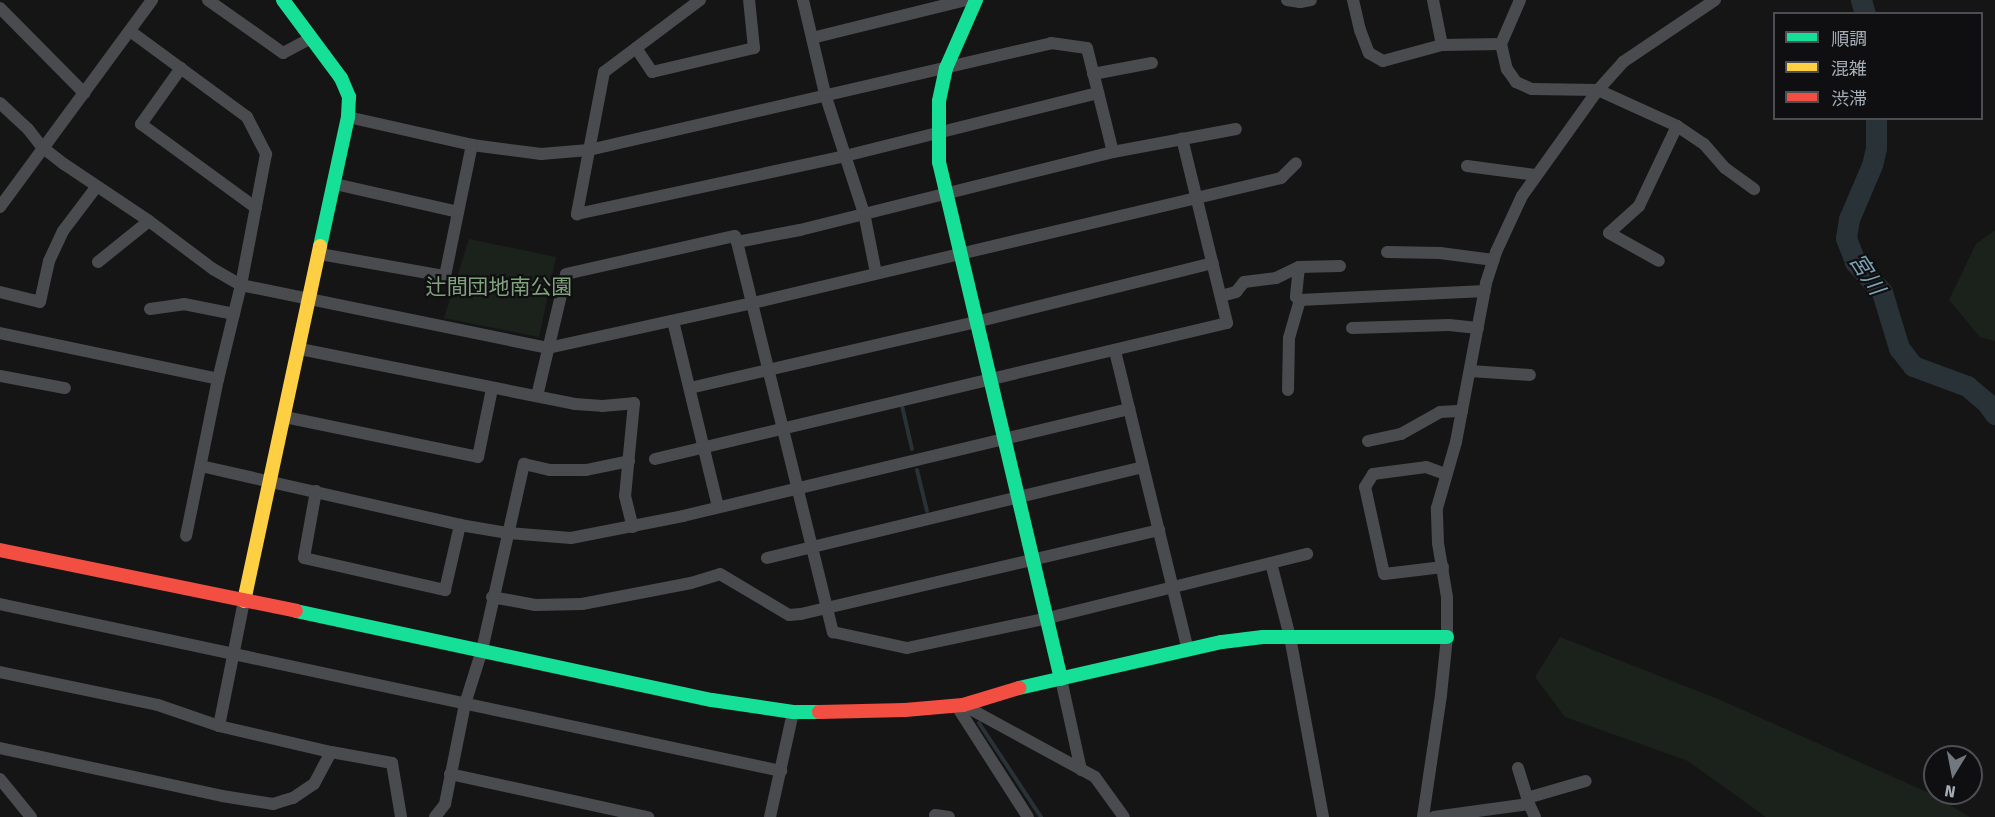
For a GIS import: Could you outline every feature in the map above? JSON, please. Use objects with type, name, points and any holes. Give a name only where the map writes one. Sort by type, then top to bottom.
[{"type":"street","points":[[0,2],[5,0]]},
{"type":"street","points":[[1,202],[152,0]]},
{"type":"street","points":[[208,0],[283,53],[311,38]]},
{"type":"street","points":[[219,726],[348,117],[349,97],[342,78],[283,0]]},
{"type":"street","points":[[700,0],[604,72],[577,214],[845,156],[1098,93]]},
{"type":"street","points":[[636,48],[652,72],[754,48],[749,0]]},
{"type":"street","points":[[803,0],[825,94],[864,213],[876,273]]},
{"type":"street","points":[[812,38],[966,0]]},
{"type":"street","points":[[976,0],[946,68],[939,101],[937,134],[939,162],[1048,618],[1081,770]]},
{"type":"street","points":[[1287,0],[1311,0]]},
{"type":"street","points":[[1353,0],[1360,30],[1369,53],[1383,61],[1442,45],[1501,44]]},
{"type":"street","points":[[1433,0],[1442,45]]},
{"type":"street","points":[[1520,0],[1501,44],[1507,69],[1515,82],[1532,89],[1598,90],[1677,126],[1704,144],[1725,168],[1754,189]]},
{"type":"street","points":[[1423,817],[1447,637],[1447,597],[1437,508],[1456,442],[1485,291],[1494,260],[1513,212],[1535,175],[1598,90],[1623,62],[1713,0]]},
{"type":"street","points":[[0,8],[84,93]]},
{"type":"street","points":[[130,32],[247,117],[267,154],[186,536]]},
{"type":"street","points":[[348,117],[472,145],[541,154],[589,150],[1051,43],[1087,48],[1113,152]]},
{"type":"street","points":[[1094,74],[1152,63]]},
{"type":"street","points":[[181,68],[141,124],[256,208]]},
{"type":"street","points":[[0,103],[28,129],[42,147],[149,221],[213,269],[241,285],[548,348],[753,303],[1197,196],[1281,178],[1296,164]]},
{"type":"street","points":[[1659,261],[1609,233],[1639,206],[1677,126]]},
{"type":"street","points":[[738,242],[1113,152],[1236,129]]},
{"type":"street","points":[[655,459],[1227,323],[1182,138]]},
{"type":"street","points":[[320,254],[445,276],[472,145]]},
{"type":"street","points":[[1467,166],[1535,175]]},
{"type":"street","points":[[335,184],[458,212]]},
{"type":"street","points":[[0,292],[40,302],[49,261],[63,231],[97,186]]},
{"type":"street","points":[[98,262],[149,221]]},
{"type":"street","points":[[537,396],[566,274],[735,236],[833,632],[907,648],[1048,618],[1307,554]]},
{"type":"street","points":[[1387,252],[1440,253],[1494,260]]},
{"type":"street","points":[[690,388],[976,322],[1213,263]]},
{"type":"street","points":[[1221,296],[1236,292],[1244,282],[1276,278],[1299,267],[1340,266]]},
{"type":"street","points":[[1299,267],[1296,297],[1300,300],[1485,291]]},
{"type":"street","points":[[1288,390],[1289,338],[1300,300]]},
{"type":"street","points":[[150,309],[184,304],[234,314]]},
{"type":"street","points":[[673,321],[718,507]]},
{"type":"street","points":[[1352,328],[1449,325],[1478,328]]},
{"type":"street","points":[[0,333],[218,379]]},
{"type":"street","points":[[300,349],[492,389],[584,405],[634,403],[625,496],[633,527]]},
{"type":"street","points":[[1115,351],[1188,650]]},
{"type":"street","points":[[1470,371],[1530,375]]},
{"type":"street","points":[[0,376],[65,388]]},
{"type":"street","points":[[285,417],[478,457],[492,389]]},
{"type":"street","points":[[201,466],[460,525],[508,533],[571,538],[633,527],[1129,409]]},
{"type":"street","points":[[1368,441],[1401,434],[1440,412],[1462,411]]},
{"type":"street","points":[[435,817],[445,804],[465,704],[482,650],[492,597],[524,464],[550,470],[586,470],[628,461]]},
{"type":"street","points":[[1443,567],[1384,574],[1365,487],[1373,474],[1426,466],[1445,474]]},
{"type":"street","points":[[767,558],[1019,499],[1143,467]]},
{"type":"street","points":[[316,491],[304,558],[445,591],[460,525]]},
{"type":"street","points":[[492,597],[535,605],[582,604],[692,583],[720,574],[789,615],[826,609],[1158,530]]},
{"type":"street","points":[[0,549],[712,700],[793,712],[905,710],[959,705],[1222,642],[1290,637],[1447,637]]},
{"type":"street","points":[[1271,563],[1290,637],[1323,817]]},
{"type":"street","points":[[0,604],[781,771]]},
{"type":"street","points":[[0,672],[158,705],[219,726],[331,752],[392,763],[401,817]]},
{"type":"street","points":[[959,705],[1095,777],[1124,817]]},
{"type":"street","points":[[959,705],[1028,817]]},
{"type":"street","points":[[770,817],[793,712]]},
{"type":"street","points":[[0,748],[222,796],[273,804],[293,798],[314,784],[331,752]]},
{"type":"street","points":[[1518,768],[1535,817]]},
{"type":"street","points":[[450,774],[648,817]]},
{"type":"street","points":[[0,779],[31,817]]},
{"type":"street","points":[[1434,817],[1528,801],[1586,781]]},
{"type":"street","points":[[935,815],[949,817]]},
{"type":"green space","points":[[1995,230],[1995,341],[1980,337],[1949,300],[1976,244]]},
{"type":"green space","name":"辻間団地南公園","points":[[469,239],[556,257],[539,337],[444,318]]},
{"type":"green space","points":[[1560,637],[1718,699],[1923,790],[1923,805],[1950,805],[1970,817],[1766,817],[1688,761],[1565,717],[1535,677]]},
{"type":"waterway","name":"宮川","points":[[1861,0],[1864,12]]},
{"type":"waterway","name":"宮川","points":[[1876,120],[1876,148],[1872,165],[1849,219],[1846,238],[1855,262],[1882,292],[1899,348],[1913,366],[1967,386],[1987,403],[1995,414]]},
{"type":"waterway","points":[[902,406],[912,449]]},
{"type":"waterway","points":[[917,470],[927,511]]},
{"type":"waterway","points":[[979,723],[1041,817]]},
{"type":"traffic: fast","points":[[283,0],[341,78],[349,97],[348,117],[320,246]]},
{"type":"traffic: fast","points":[[976,0],[946,68],[939,101],[939,162],[1061,679]]},
{"type":"traffic: fast","points":[[296,611],[712,700],[793,712],[819,712]]},
{"type":"traffic: fast","points":[[1019,688],[1222,642],[1263,637],[1447,637]]},
{"type":"traffic: slow","points":[[244,601],[320,246]]},
{"type":"traffic: jam","points":[[0,550],[296,611]]},
{"type":"traffic: jam","points":[[819,712],[905,710],[963,705],[1019,688]]}]
